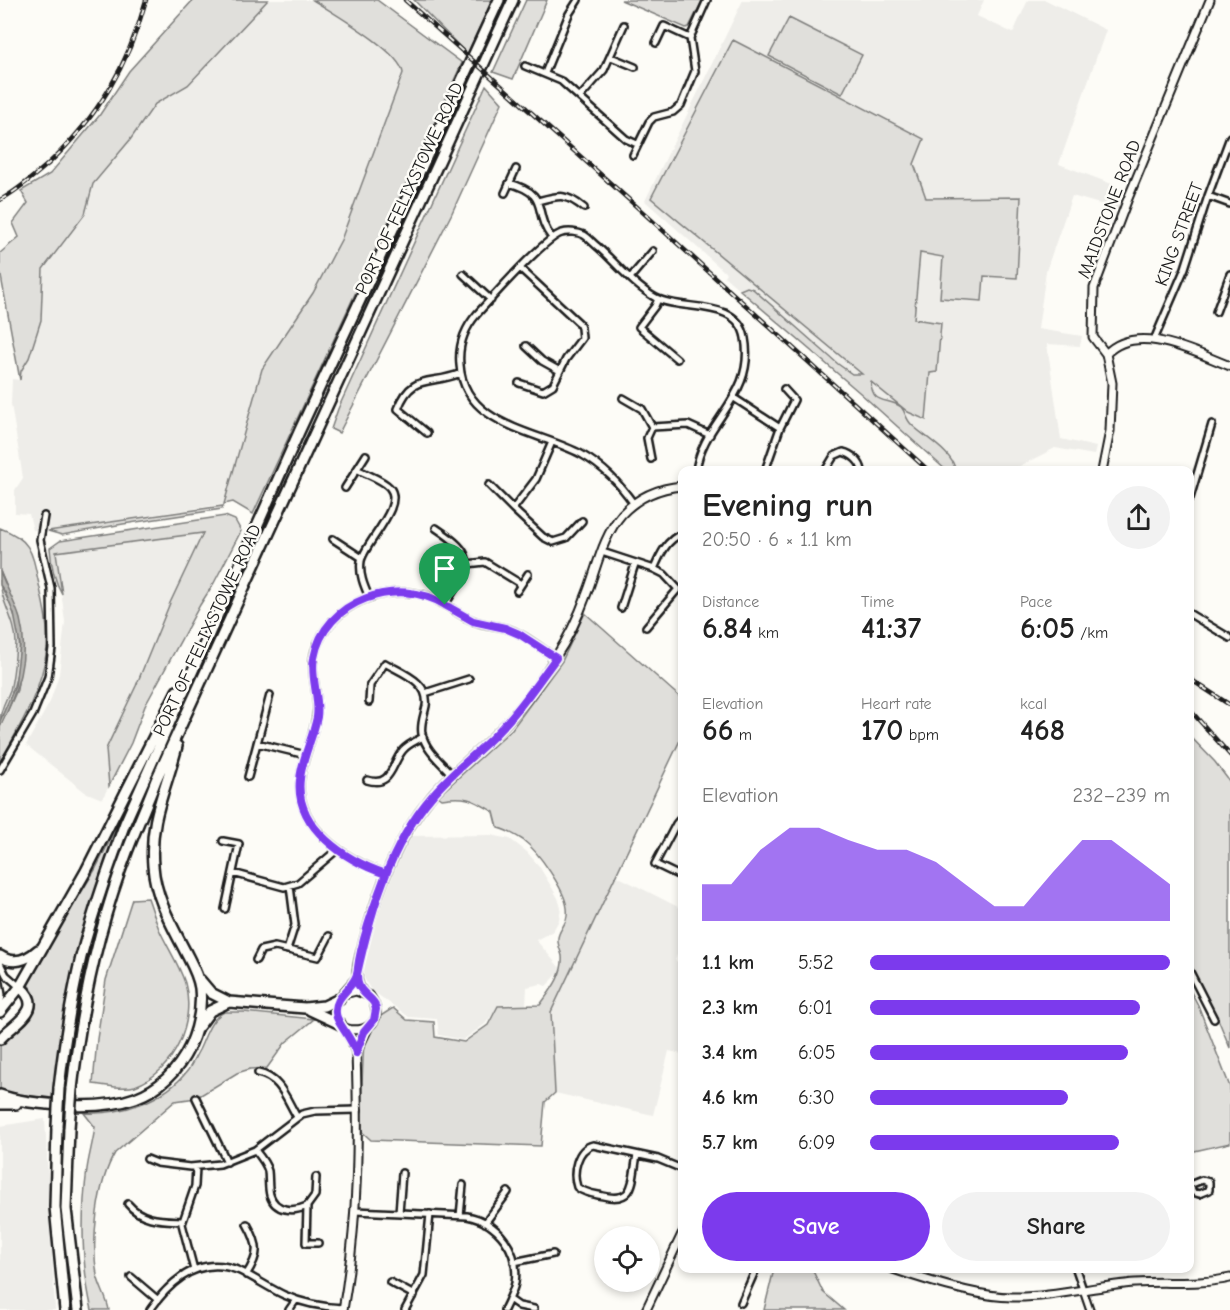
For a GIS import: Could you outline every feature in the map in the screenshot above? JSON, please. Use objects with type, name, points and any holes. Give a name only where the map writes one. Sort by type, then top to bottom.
[{"type":"main road","name":"PORT OF FELIXSTOWE ROAD","points":[[65,1310],[55,1207],[59,1088],[77,976],[102,884],[125,823],[197,658],[499,0]]},
{"type":"main road","name":"PORT OF FELIXSTOWE ROAD","points":[[78,1310],[66,1209],[72,1089],[84,1005],[108,908],[126,853],[156,780],[513,0]]},
{"type":"main road","points":[[0,1012],[20,987],[86,871],[174,697],[197,658]]},
{"type":"main road","points":[[182,726],[158,804],[152,835],[152,859],[155,882],[162,904],[197,975],[211,993],[229,1002],[305,1008],[324,1006],[341,997]]},
{"type":"main road","points":[[0,956],[19,961],[35,954],[42,946]]},
{"type":"main road","points":[[196,1032],[201,1000],[197,975]]},
{"type":"main road","points":[[0,1040],[24,1019],[28,1012],[28,996],[20,987]]},
{"type":"main road","points":[[0,1104],[39,1103],[98,1107],[127,1102],[139,1097],[158,1086],[178,1066],[210,1011],[229,1002]]},
{"type":"main road","points":[[305,1008],[342,1026]]},
{"type":"main road","points":[[0,1095],[39,1103]]},
{"type":"street","points":[[544,73],[569,14],[578,0]]},
{"type":"street","points":[[633,155],[649,122],[654,117],[673,112],[681,105],[695,71],[690,38],[707,0]]},
{"type":"street","name":"MAIDSTONE ROAD","points":[[1103,466],[1110,430],[1112,400],[1110,369],[1106,354],[1094,337],[1094,288],[1127,201],[1210,0]]},
{"type":"street","points":[[580,97],[604,70],[624,25]]},
{"type":"street","points":[[656,43],[664,27],[690,38]]},
{"type":"street","points":[[611,57],[635,67]]},
{"type":"street","points":[[525,66],[561,81],[626,139],[637,144]]},
{"type":"street","name":"KING STREET","points":[[1154,340],[1185,268],[1230,137]]},
{"type":"street","points":[[505,193],[516,169]]},
{"type":"street","points":[[509,183],[528,189],[538,201],[544,224],[552,238]]},
{"type":"street","points":[[538,201],[561,195],[574,200],[584,208]]},
{"type":"street","points":[[1208,196],[1230,204]]},
{"type":"street","points":[[634,504],[615,479],[600,466],[574,451],[508,425],[484,411],[464,386],[460,353],[464,335],[472,320],[552,238],[569,232],[585,236],[630,278],[658,299],[724,312],[739,323],[745,335],[743,376],[734,398],[710,435],[697,466]]},
{"type":"street","points":[[630,278],[652,251]]},
{"type":"street","points":[[519,384],[543,391],[553,385],[569,354],[580,341],[581,328],[521,268]]},
{"type":"street","points":[[463,273],[491,300]]},
{"type":"street","points":[[1216,312],[1230,274]]},
{"type":"street","points":[[658,299],[639,327],[677,359]]},
{"type":"street","points":[[1106,354],[1115,346],[1126,342],[1154,340],[1230,366]]},
{"type":"street","points":[[526,346],[542,361],[560,371]]},
{"type":"street","points":[[427,433],[398,409],[406,390],[416,384],[461,373]]},
{"type":"street","points":[[767,466],[780,428],[794,400],[784,389]]},
{"type":"street","points":[[623,398],[642,409],[652,427]]},
{"type":"street","points":[[734,398],[780,428]]},
{"type":"street","points":[[1194,485],[1212,424]]},
{"type":"street","points":[[652,427],[688,425],[710,435]]},
{"type":"street","points":[[651,459],[646,438],[652,427]]},
{"type":"street","points":[[513,509],[536,479],[552,442]]},
{"type":"street","points":[[828,466],[834,456],[843,452],[849,454],[859,466]]},
{"type":"street","points":[[345,488],[366,455]]},
{"type":"street","points":[[357,469],[386,484],[393,492],[394,499],[391,509],[362,558],[362,578],[369,597]]},
{"type":"street","points":[[489,485],[543,537],[553,542],[566,538],[582,521]]},
{"type":"street","points":[[150,1310],[175,1280],[195,1270],[222,1267],[246,1275],[296,1300],[322,1307],[343,1309],[355,1211],[358,1110],[356,1053],[335,1011],[341,997],[356,978],[367,932],[386,874],[402,839],[432,796],[509,721],[556,658],[587,595],[613,527],[622,515],[634,504],[655,492],[678,487]]},
{"type":"street","points":[[0,770],[33,714],[48,677],[52,648],[51,588],[40,540],[44,516]]},
{"type":"street","points":[[436,528],[460,545],[467,564],[464,574],[445,605]]},
{"type":"street","points":[[654,569],[668,544],[678,536]]},
{"type":"street","points":[[333,539],[362,558]]},
{"type":"street","points":[[602,552],[654,569],[664,574],[678,589],[646,627]]},
{"type":"street","points":[[467,564],[485,562],[521,584]]},
{"type":"street","points":[[621,608],[635,564]]},
{"type":"street","points":[[517,591],[528,574]]},
{"type":"street","points":[[386,874],[352,860],[338,849],[307,817],[302,805],[300,780],[317,717],[313,665],[318,645],[334,618],[352,605],[369,597],[392,592],[408,592],[431,598],[473,621],[505,628],[519,634],[556,658]]},
{"type":"street","points":[[1194,616],[1230,638]]},
{"type":"street","points":[[369,702],[370,685],[385,663],[418,682],[425,693],[426,705],[421,723],[423,737],[430,752],[452,775]]},
{"type":"street","points":[[425,693],[469,678]]},
{"type":"street","points":[[248,777],[270,695]]},
{"type":"street","points":[[367,780],[377,782],[387,778],[403,750],[423,737]]},
{"type":"street","points":[[257,743],[306,755]]},
{"type":"street","points":[[678,822],[655,864],[678,876]]},
{"type":"street","points":[[224,841],[239,844],[225,909]]},
{"type":"street","points":[[233,873],[284,887],[290,886],[298,884],[338,849]]},
{"type":"street","points":[[287,950],[296,925],[290,886]]},
{"type":"street","points":[[256,960],[257,955],[264,948],[271,947],[318,957],[328,936]]},
{"type":"street","points":[[0,963],[6,975],[20,987]]},
{"type":"street","points":[[356,978],[359,987],[370,996],[376,1009],[374,1020],[361,1038],[356,1053]]},
{"type":"street","points":[[1194,980],[1214,1019]]},
{"type":"street","points":[[0,983],[2,995],[0,1007]]},
{"type":"street","points":[[341,997],[350,991],[363,992]]},
{"type":"street","points":[[342,1026],[360,1031],[370,1025]]},
{"type":"street","points":[[258,1073],[278,1084],[297,1117]]},
{"type":"street","points":[[196,1098],[227,1162]]},
{"type":"street","points":[[147,1159],[164,1164],[196,1167],[227,1162],[255,1150],[302,1114],[315,1111],[358,1110]]},
{"type":"street","points":[[637,1155],[630,1191],[623,1197],[615,1199],[585,1192],[577,1187],[575,1175],[582,1151],[586,1147],[596,1146],[658,1159],[678,1167]]},
{"type":"street","points":[[255,1150],[267,1167],[270,1193],[274,1203],[285,1209],[307,1206]]},
{"type":"street","points":[[195,1270],[184,1237],[183,1221],[195,1186],[196,1167]]},
{"type":"street","points":[[399,1213],[402,1173]]},
{"type":"street","points":[[316,1177],[315,1195],[307,1206],[306,1243],[318,1243]]},
{"type":"street","points":[[460,1216],[463,1185]]},
{"type":"street","points":[[485,1223],[508,1192]]},
{"type":"street","points":[[128,1204],[140,1215],[148,1218],[183,1221]]},
{"type":"street","points":[[355,1211],[460,1216],[474,1218],[485,1223],[500,1233],[514,1262],[515,1282],[504,1310]]},
{"type":"street","points":[[405,1310],[422,1281],[426,1267],[430,1214]]},
{"type":"street","points":[[246,1275],[255,1262],[256,1251],[254,1238],[247,1224]]},
{"type":"street","points":[[646,1310],[678,1242]]},
{"type":"street","points":[[514,1262],[553,1254]]},
{"type":"street","points":[[741,1303],[754,1273]]},
{"type":"street","points":[[907,1273],[957,1287],[1011,1297],[1129,1283],[1199,1282],[1230,1278]]},
{"type":"street","points":[[1078,1273],[1090,1310]]},
{"type":"street","points":[[130,1277],[158,1300]]},
{"type":"street","points":[[390,1282],[414,1295]]},
{"type":"street","points":[[509,1299],[519,1305],[534,1309]]},
{"type":"street","points":[[289,1310],[296,1300]]},
{"type":"shaded area","points":[[193,0],[268,0],[188,85],[155,104],[130,140],[93,184],[85,214],[43,269],[41,320],[29,358],[21,371],[20,380],[0,271],[0,253],[19,237],[13,223],[28,203],[21,191],[50,174],[99,116],[129,71]]},
{"type":"shaded area","points":[[268,0],[313,0],[374,40],[402,66],[403,73],[341,240],[313,293],[224,504],[48,531],[33,530],[29,514],[15,513],[15,490],[23,478],[11,404],[12,379],[20,380],[21,371],[29,358],[41,320],[43,269],[85,214],[93,184],[130,140],[155,104],[188,85]]},
{"type":"shaded area","points":[[313,0],[377,0],[462,63],[253,514],[233,502],[224,504],[262,369],[313,293],[341,240],[403,73],[399,64],[378,44]]},
{"type":"shaded area","points":[[414,0],[492,0],[467,54]]},
{"type":"shaded area","points":[[526,0],[547,0],[513,79],[493,72]]},
{"type":"shaded area","points":[[621,0],[702,1],[689,27],[686,28]]},
{"type":"shaded area","points":[[743,0],[984,0],[977,16],[1013,33],[1028,0],[1046,0],[1106,30],[1059,164],[1125,189],[1117,209],[1072,196],[1046,271],[1038,329],[1082,336],[1080,346],[1047,344],[1061,439],[1096,447],[1094,455],[1055,448],[1020,466],[941,466],[724,276],[726,273],[645,201]]},
{"type":"shaded area","points":[[789,18],[862,55],[842,94],[769,56]]},
{"type":"shaded area","points":[[733,40],[924,139],[914,164],[926,198],[1021,197],[1017,278],[984,276],[982,301],[940,298],[943,257],[920,253],[914,319],[941,323],[937,372],[930,373],[926,420],[908,412],[871,382],[874,395],[901,407],[911,424],[937,445],[950,458],[954,466],[941,466],[740,290],[747,287],[753,289],[838,364],[852,374],[862,374],[651,198]]},
{"type":"shaded area","points":[[486,85],[502,103],[451,215],[339,433],[331,429],[338,409]]},
{"type":"shaded area","points":[[223,506],[222,509],[62,535],[48,531]]},
{"type":"shaded area","points":[[225,516],[235,520],[241,531],[145,706],[131,743],[109,786],[106,749],[203,533],[56,552],[62,594],[53,572],[50,548],[60,541]]},
{"type":"shaded area","points":[[0,528],[24,542],[31,554],[44,605],[47,648],[35,693],[0,762],[0,727],[17,690],[23,648],[19,617],[0,571]]},
{"type":"shaded area","points":[[203,533],[170,603],[107,764],[109,786],[102,799],[85,792],[26,745],[50,702],[59,674],[65,622],[56,552]]},
{"type":"shaded area","points":[[0,571],[20,619],[23,633],[23,661],[12,701],[0,727],[0,721],[15,686],[20,645],[14,614],[0,585]]},
{"type":"shaded area","points":[[0,580],[18,627],[19,654],[15,682],[0,721],[10,690],[16,643],[14,627],[2,596]]},
{"type":"shaded area","points":[[0,591],[10,613],[16,640],[12,681],[0,712]]},
{"type":"shaded area","points":[[585,613],[678,695],[678,744],[551,1012],[555,1093],[545,1102],[541,1146],[371,1140],[360,1130],[364,1038],[379,1017],[393,1008],[407,1020],[434,1022],[435,1037],[464,1042],[488,1025],[498,1006],[540,1005],[559,976],[562,956],[558,938],[567,918],[567,908],[550,871],[523,840],[498,828],[494,812],[469,800],[442,799],[438,796],[512,729],[562,661]]},
{"type":"shaded area","points":[[1194,740],[1230,782],[1230,1048],[1194,972]]},
{"type":"shaded area","points":[[133,795],[63,1029],[52,1099],[0,1089],[0,1045],[35,1011],[35,996],[26,983],[95,870]]},
{"type":"shaded area","points":[[491,835],[510,839],[527,852],[539,866],[558,898],[561,908],[559,920],[553,931],[536,940],[560,968],[559,973],[546,986],[541,984],[527,987],[526,1007],[498,1007],[485,1024],[463,1040],[439,1035],[437,1019],[409,1017],[370,989],[363,976],[364,958],[384,890],[408,836]]},
{"type":"shaded area","points":[[615,875],[678,907],[678,953],[675,960],[678,962],[678,1053],[669,1051],[653,1115],[555,1093],[551,1012]]},
{"type":"shaded area","points":[[148,898],[159,929],[185,983],[188,998],[184,1029],[171,1058],[149,1079],[130,1087],[93,1084],[106,980],[132,899]]},
{"type":"shaded area","points":[[1194,998],[1230,1087],[1230,1143],[1194,1151]]},
{"type":"shaded area","points":[[224,1012],[314,1019],[285,1043],[267,1068],[250,1069],[237,1073],[196,1098],[175,1101],[115,1153],[104,1180],[95,1229],[97,1275],[109,1310],[92,1310],[84,1258],[83,1222],[87,1169],[95,1127],[84,1113],[127,1108],[141,1104],[167,1090],[188,1070],[211,1024]]},
{"type":"shaded area","points":[[45,1119],[55,1310],[0,1310],[0,1126]]},
{"type":"shaded area","points":[[773,1273],[814,1273],[823,1292],[844,1310],[764,1310]]},
{"type":"railway","points":[[0,200],[48,164],[82,128],[96,109],[120,69],[139,24],[146,0]]},
{"type":"railway","points":[[405,0],[923,466]]},
{"type":"railway","points":[[1194,682],[1230,705]]},
{"type":"railway","points":[[1194,714],[1230,755]]},
{"type":"route","points":[[445,605],[417,593],[408,592],[392,592],[369,597],[352,605],[334,618],[315,651],[313,674],[317,717],[300,780],[302,805],[307,817],[344,855],[361,865],[386,874],[360,955],[356,978],[359,987],[370,996],[374,1003],[375,1016],[364,1032],[356,1053],[350,1036],[336,1018],[336,1005],[356,978],[360,955],[377,898],[386,874],[402,839],[432,796],[509,721],[556,658],[519,634],[505,628],[473,621],[445,605]]}]
